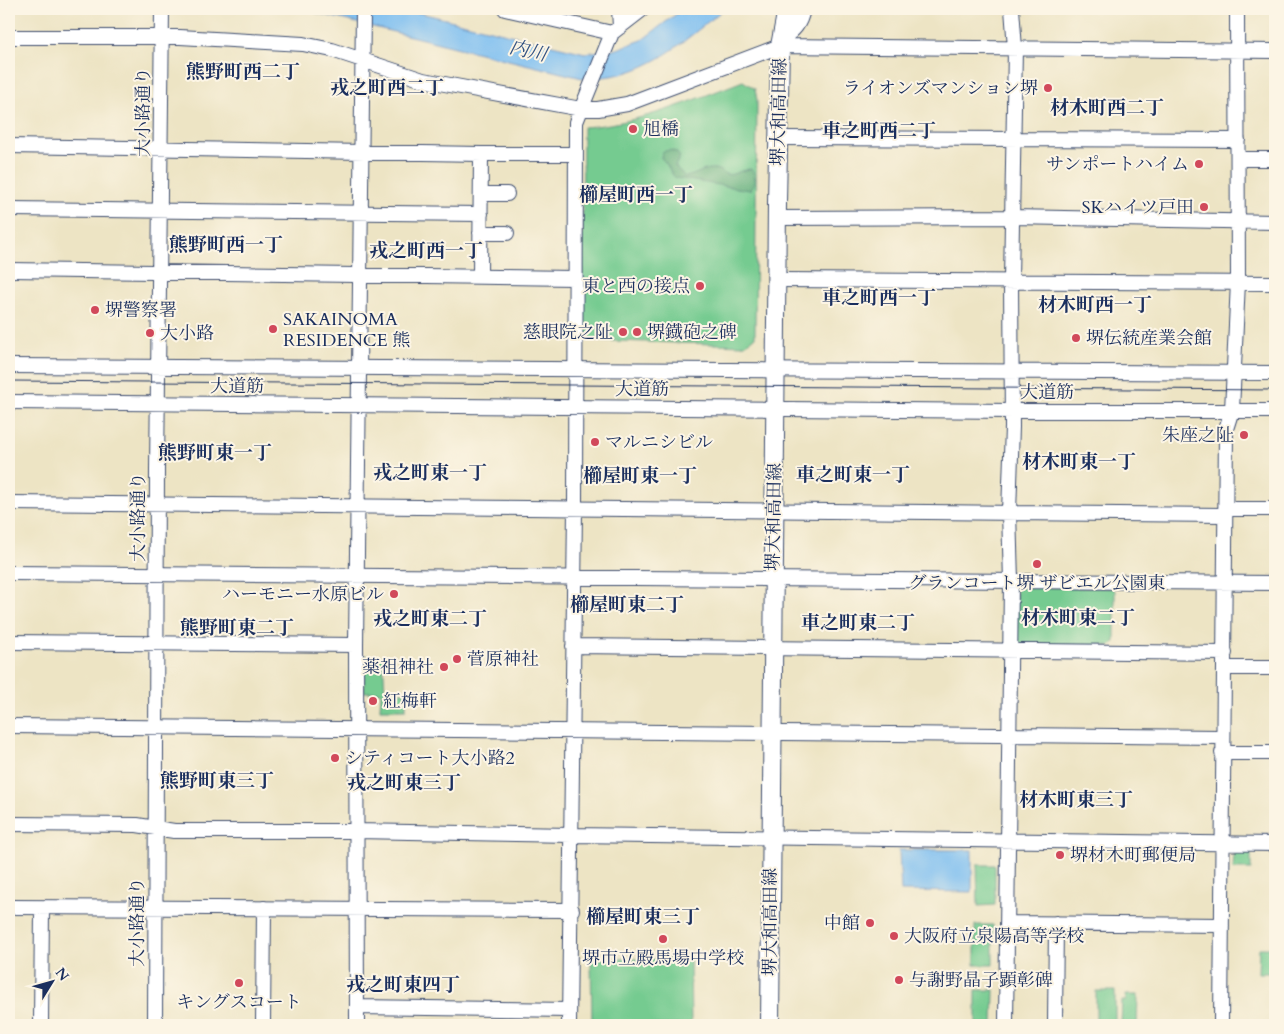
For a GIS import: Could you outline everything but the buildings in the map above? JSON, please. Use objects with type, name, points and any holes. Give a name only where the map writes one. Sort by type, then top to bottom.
[{"type":"main road","name":"堺大和高田線","points":[[770,1025],[770,836],[775,511],[774,408],[778,280],[778,138],[781,43],[786,9]]},
{"type":"street","name":"大小路通り","points":[[155,1025],[157,505],[162,9]]},
{"type":"street","points":[[357,1025],[355,908],[356,645],[361,60],[364,9]]},
{"type":"street","points":[[505,9],[528,11],[614,33]]},
{"type":"street","points":[[569,1025],[572,910],[570,835],[575,508],[574,278],[576,122],[614,33],[619,9]]},
{"type":"street","points":[[614,33],[644,9]]},
{"type":"street","points":[[781,43],[800,22],[802,9]]},
{"type":"street","points":[[1006,1025],[1010,650],[1009,512],[1012,411],[1011,281],[1015,48],[1012,9]]},
{"type":"street","points":[[1221,1025],[1226,429],[1232,410],[1235,374],[1238,282],[1237,9]]},
{"type":"street","points":[[9,37],[162,38],[303,44],[332,50],[423,80],[580,109],[598,109],[627,104],[781,43],[1275,51]]},
{"type":"street","points":[[778,138],[1238,140]]},
{"type":"street","points":[[9,146],[576,154]]},
{"type":"street","points":[[480,277],[481,154]]},
{"type":"street","points":[[1238,159],[1275,159]]},
{"type":"street","points":[[481,194],[508,194]]},
{"type":"street","points":[[9,209],[481,214]]},
{"type":"street","points":[[777,218],[1012,217],[1275,222]]},
{"type":"street","points":[[480,233],[507,233]]},
{"type":"street","points":[[9,270],[574,278]]},
{"type":"street","points":[[778,280],[1275,283]]},
{"type":"street","name":"大道筋","points":[[9,366],[1275,373]]},
{"type":"street","name":"大道筋","points":[[9,402],[574,408],[1275,411]]},
{"type":"street","points":[[9,504],[1009,512],[1225,512],[1275,509]]},
{"type":"street","points":[[9,573],[1275,583]]},
{"type":"street","points":[[9,642],[356,645]]},
{"type":"street","points":[[573,646],[1224,653]]},
{"type":"street","points":[[1224,668],[1275,668]]},
{"type":"street","points":[[9,726],[1222,737]]},
{"type":"street","points":[[1222,753],[1275,754]]},
{"type":"street","points":[[9,824],[137,825],[174,831],[356,830],[570,835],[770,836],[1275,844]]},
{"type":"street","points":[[9,907],[572,910]]},
{"type":"street","points":[[40,1025],[42,908]]},
{"type":"street","points":[[263,1025],[264,908]]},
{"type":"street","points":[[1007,923],[1222,924]]},
{"type":"street","points":[[1055,1025],[1056,923]]},
{"type":"street","points":[[357,1007],[569,1010]]},
{"type":"green space","points":[[743,81],[755,89],[757,100],[755,337],[745,345],[582,340],[583,127],[604,125],[645,116],[684,104]]},
{"type":"green space","points":[[669,150],[676,152],[680,157],[675,166],[685,177],[710,169],[730,175],[751,169],[755,182],[750,190],[676,178],[661,158],[662,152]]},
{"type":"green space","points":[[1019,587],[1112,588],[1115,591],[1115,642],[1110,646],[1019,644],[1016,641],[1016,590]]},
{"type":"green space","points":[[364,656],[383,656],[385,692],[406,692],[406,709],[380,709],[381,692],[364,692]]},
{"type":"green space","points":[[1234,853],[1251,853],[1251,869],[1233,869]]},
{"type":"green space","points":[[977,865],[995,865],[995,905],[978,906]]},
{"type":"green space","points":[[975,925],[993,925],[993,965],[975,965]]},
{"type":"green space","points":[[1259,948],[1275,948],[1275,973],[1258,973]]},
{"type":"green space","points":[[591,959],[690,959],[691,1025],[592,1025]]},
{"type":"green space","points":[[976,990],[994,990],[993,1025],[976,1025]]},
{"type":"green space","points":[[1096,991],[1115,991],[1115,1025],[1096,1025]]},
{"type":"green space","points":[[1126,995],[1138,995],[1137,1025],[1121,1025],[1122,1001],[1126,1001]]},
{"type":"water","name":"内川","points":[[292,9],[404,9],[585,53],[617,49],[642,40],[683,9],[724,9],[675,48],[643,67],[605,77],[582,78],[312,12]]},
{"type":"water","points":[[899,850],[972,850],[972,892],[901,891]]},
{"type":"tram line","points":[[9,381],[1275,390]]},
{"type":"place","name":"ライオンズマンション堺","points":[[1048,88]]},
{"type":"place","name":"旭橋","points":[[633,129]]},
{"type":"place","name":"サンポートハイム","points":[[1199,164]]},
{"type":"place","name":"SKハイツ戸田","points":[[1204,207]]},
{"type":"place","name":"東と西の接点","points":[[700,286]]},
{"type":"place","name":"堺警察署","points":[[95,310]]},
{"type":"place","name":"SAKAINOMA RESIDENCE 熊","points":[[273,329]]},
{"type":"place","name":"慈眼院之阯","points":[[623,332]]},
{"type":"place","name":"堺鐡砲之碑","points":[[637,332]]},
{"type":"place","name":"大小路","points":[[150,333]]},
{"type":"place","name":"堺伝統産業会館","points":[[1076,338]]},
{"type":"place","name":"朱座之阯","points":[[1244,435]]},
{"type":"place","name":"マルニシビル","points":[[595,442]]},
{"type":"place","name":"グランコート堺 ザビエル公園東","points":[[1037,564]]},
{"type":"place","name":"ハーモニー水原ビル","points":[[394,594]]},
{"type":"place","name":"菅原神社","points":[[457,659]]},
{"type":"place","name":"薬祖神社","points":[[444,667]]},
{"type":"place","name":"紅梅軒","points":[[373,701]]},
{"type":"place","name":"シティコート大小路2","points":[[335,758]]},
{"type":"place","name":"堺材木町郵便局","points":[[1060,855]]},
{"type":"place","name":"中館","points":[[870,923]]},
{"type":"place","name":"大阪府立泉陽高等学校","points":[[894,936]]},
{"type":"place","name":"堺市立殿馬場中学校","points":[[663,939]]},
{"type":"place","name":"与謝野晶子顕彰碑","points":[[899,980]]},
{"type":"place","name":"キングスコート","points":[[239,983]]},
{"type":"district","name":"熊野町西二丁","points":[[243,72]]},
{"type":"district","name":"戎之町西二丁","points":[[387,88]]},
{"type":"district","name":"材木町西二丁","points":[[1107,108]]},
{"type":"district","name":"車之町西二丁","points":[[879,131]]},
{"type":"district","name":"櫛屋町西一丁","points":[[636,195]]},
{"type":"district","name":"熊野町西一丁","points":[[226,245]]},
{"type":"district","name":"戎之町西一丁","points":[[426,251]]},
{"type":"district","name":"車之町西一丁","points":[[879,298]]},
{"type":"district","name":"材木町西一丁","points":[[1095,305]]},
{"type":"district","name":"熊野町東一丁","points":[[215,453]]},
{"type":"district","name":"材木町東一丁","points":[[1079,462]]},
{"type":"district","name":"戎之町東一丁","points":[[430,473]]},
{"type":"district","name":"車之町東一丁","points":[[853,475]]},
{"type":"district","name":"櫛屋町東一丁","points":[[640,476]]},
{"type":"district","name":"櫛屋町東二丁","points":[[627,605]]},
{"type":"district","name":"材木町東二丁","points":[[1078,618]]},
{"type":"district","name":"戎之町東二丁","points":[[430,619]]},
{"type":"district","name":"車之町東二丁","points":[[858,623]]},
{"type":"district","name":"熊野町東二丁","points":[[237,628]]},
{"type":"district","name":"熊野町東三丁","points":[[217,781]]},
{"type":"district","name":"戎之町東三丁","points":[[404,783]]},
{"type":"district","name":"材木町東三丁","points":[[1076,800]]},
{"type":"district","name":"櫛屋町東三丁","points":[[643,917]]},
{"type":"district","name":"戎之町東四丁","points":[[403,985]]}]
